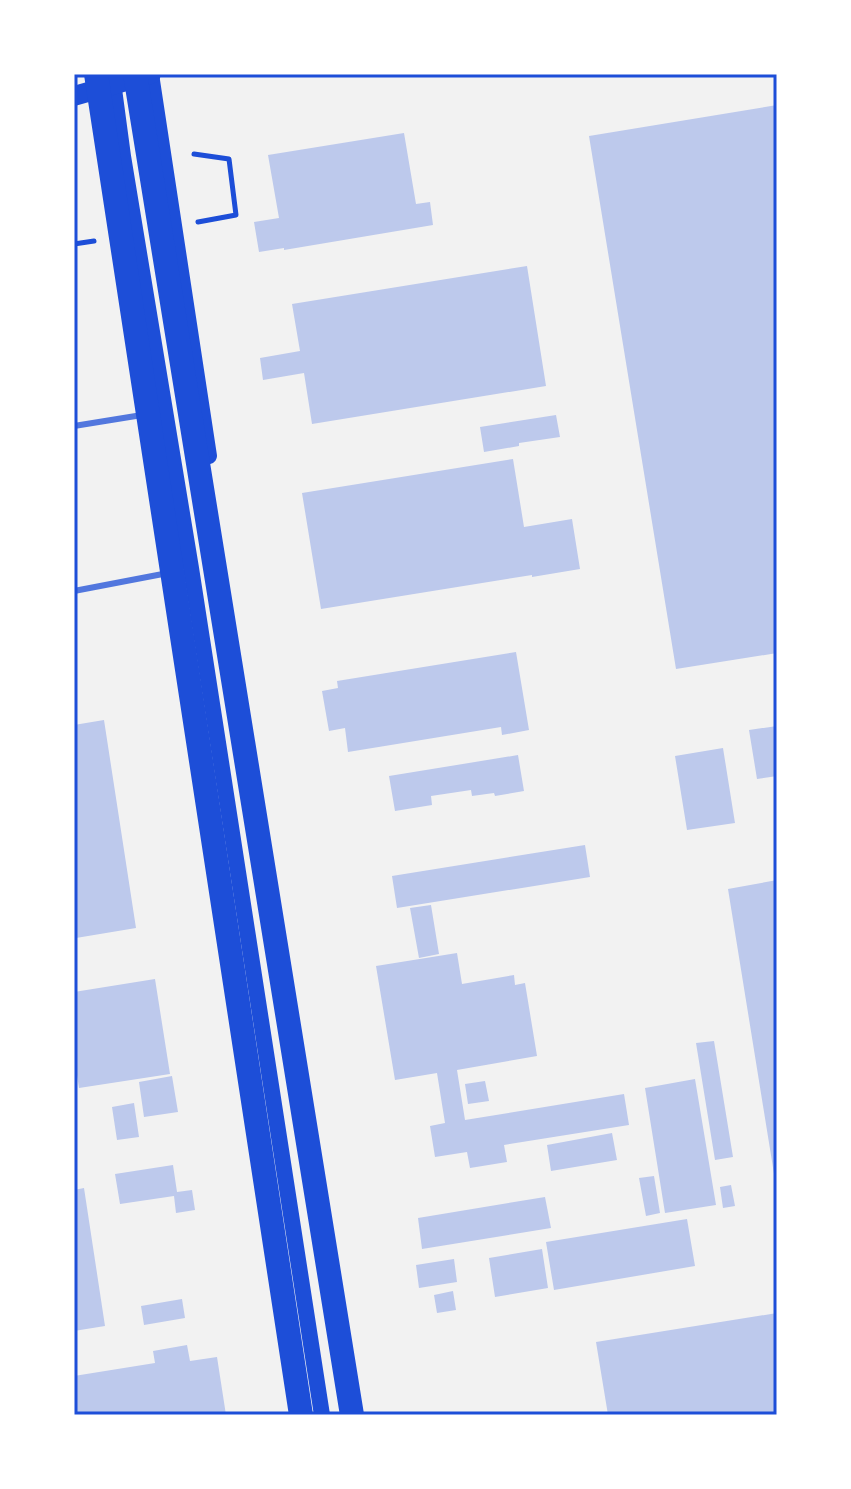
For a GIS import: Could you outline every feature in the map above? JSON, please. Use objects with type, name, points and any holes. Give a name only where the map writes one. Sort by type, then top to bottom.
[{"type":"highway","points":[[114,77],[301,1415]]},
{"type":"highway","points":[[114,77],[351,1415]]},
{"type":"main road","points":[[74,96],[114,77],[151,74],[351,1415]]},
{"type":"main road","points":[[114,77],[123,156],[191,568],[322,1415]]},
{"type":"lane","points":[[74,426],[165,411]]},
{"type":"lane","points":[[74,591],[191,568]]},
{"type":"path","points":[[194,154],[229,159],[236,215]]},
{"type":"building","points":[[777,105],[777,653],[676,669],[589,136]]},
{"type":"building","points":[[404,133],[416,204],[430,202],[433,225],[259,252],[254,222],[279,218],[268,155]]},
{"type":"building","points":[[527,266],[546,386],[312,424],[304,373],[263,380],[260,358],[300,351],[292,304]]},
{"type":"building","points":[[556,415],[560,437],[484,452],[480,427]]},
{"type":"building","points":[[513,459],[524,527],[572,519],[580,569],[321,609],[302,493]]},
{"type":"building","points":[[516,652],[529,730],[502,735],[501,727],[348,752],[345,728],[329,731],[322,691],[338,688],[337,681]]},
{"type":"building","points":[[104,720],[136,928],[76,938],[74,725]]},
{"type":"building","points":[[777,726],[777,776],[757,779],[749,730]]},
{"type":"building","points":[[723,748],[735,823],[687,830],[675,756]]},
{"type":"building","points":[[518,755],[524,791],[472,796],[471,790],[431,796],[432,805],[395,811],[389,776]]},
{"type":"building","points":[[585,845],[590,877],[397,908],[392,876]]},
{"type":"building","points":[[777,880],[777,1180],[775,1180],[728,889]]},
{"type":"building","points":[[431,905],[439,954],[419,958],[410,908]]},
{"type":"building","points":[[457,953],[462,984],[514,975],[515,985],[525,983],[537,1056],[457,1070],[465,1120],[624,1094],[629,1125],[504,1145],[507,1162],[470,1168],[467,1152],[435,1157],[430,1126],[445,1123],[437,1073],[395,1080],[376,966]]},
{"type":"building","points":[[155,979],[170,1074],[79,1088],[74,1056],[74,992]]},
{"type":"building","points":[[714,1041],[733,1157],[715,1160],[696,1043]]},
{"type":"building","points":[[172,1076],[178,1112],[144,1117],[139,1082]]},
{"type":"building","points":[[695,1079],[716,1205],[665,1213],[645,1088]]},
{"type":"building","points":[[485,1081],[489,1101],[468,1104],[465,1084]]},
{"type":"building","points":[[134,1103],[139,1137],[117,1140],[112,1107]]},
{"type":"building","points":[[612,1133],[617,1160],[551,1171],[547,1145]]},
{"type":"building","points":[[173,1165],[177,1192],[192,1190],[195,1210],[176,1213],[174,1196],[120,1204],[115,1174]]},
{"type":"building","points":[[654,1176],[660,1213],[646,1216],[639,1178]]},
{"type":"building","points":[[731,1185],[735,1206],[723,1208],[720,1187]]},
{"type":"building","points":[[84,1188],[105,1326],[74,1331],[74,1190]]},
{"type":"building","points":[[545,1197],[551,1228],[422,1249],[418,1218]]},
{"type":"building","points":[[687,1219],[695,1266],[554,1290],[546,1242]]},
{"type":"building","points":[[542,1249],[548,1288],[495,1297],[489,1258]]},
{"type":"building","points":[[454,1259],[457,1282],[419,1288],[416,1265]]},
{"type":"building","points":[[453,1291],[456,1310],[437,1313],[434,1295]]},
{"type":"building","points":[[182,1299],[185,1318],[144,1325],[141,1306]]},
{"type":"building","points":[[777,1313],[777,1415],[608,1415],[596,1342]]},
{"type":"building","points":[[187,1345],[190,1361],[217,1357],[226,1415],[74,1415],[74,1376],[155,1363],[153,1351]]}]
